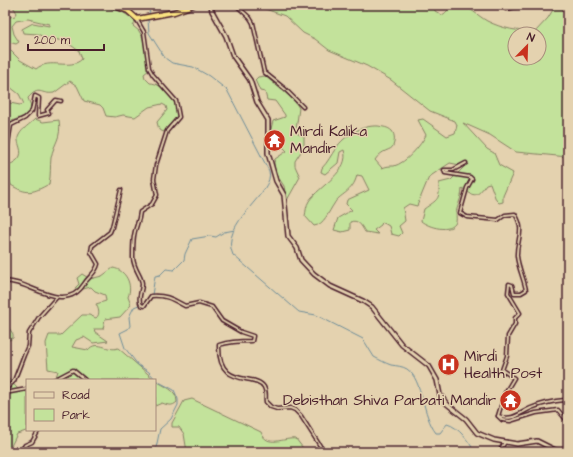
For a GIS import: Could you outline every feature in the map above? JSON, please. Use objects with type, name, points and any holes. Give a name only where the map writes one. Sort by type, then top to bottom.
[{"type":"highway","points":[[112,5],[128,11],[136,18],[174,12],[193,5]]},
{"type":"street","points":[[211,5],[212,10],[226,36],[233,56],[250,80],[257,102],[268,120],[268,153],[276,181],[284,195],[288,236],[297,248],[301,260],[314,274],[330,286],[363,301],[372,307],[402,345],[429,366],[437,380],[440,395],[447,404],[466,419],[477,433],[494,440],[517,444],[537,441],[559,452]]},
{"type":"street","points":[[236,5],[250,18],[253,23],[264,72],[303,107]]},
{"type":"street","points":[[502,5],[506,10],[524,5]]},
{"type":"street","points":[[136,18],[144,32],[149,68],[153,75],[176,101],[179,118],[167,130],[164,137],[154,179],[157,195],[152,204],[140,212],[140,220],[134,235],[133,258],[135,270],[141,279],[142,284],[139,301],[140,305],[144,306],[151,296],[174,299],[185,306],[199,303],[215,309],[222,321],[253,336],[252,341],[237,343],[226,342],[219,345],[220,357],[227,370],[233,377],[252,380],[262,384],[266,393],[266,402],[271,407],[295,410],[301,416],[324,452]]},
{"type":"street","points":[[5,137],[7,149],[11,125],[25,118],[32,111],[35,96],[39,98],[38,116],[49,113],[47,110],[56,100],[61,101]]},
{"type":"street","points":[[466,163],[453,170],[444,170],[445,172],[470,177],[472,179],[467,188],[460,213],[467,217],[498,220],[505,215],[515,214],[520,222],[521,233],[517,256],[526,290],[521,293],[514,292],[510,284],[508,294],[520,313],[515,318],[515,324],[508,336],[507,356],[502,370],[514,378],[505,393],[498,416]]},
{"type":"street","points":[[5,281],[57,297],[77,293],[96,270],[98,264],[91,252],[92,246],[110,232],[121,190]]},
{"type":"street","points":[[5,390],[14,381],[28,346],[29,333],[39,317],[57,297]]},
{"type":"street","points":[[56,379],[73,370],[84,379]]},
{"type":"street","points":[[5,393],[26,389]]},
{"type":"street","points":[[498,416],[513,418],[529,408],[554,401],[565,400],[568,402]]},
{"type":"street","points":[[498,416],[502,420],[510,421],[536,413],[558,410],[568,422]]},
{"type":"street","points":[[20,452],[25,445],[32,442],[38,431]]},
{"type":"street","points":[[499,452],[506,441]]},
{"type":"green space","points":[[12,5],[97,5],[119,10],[135,20],[133,26],[139,31],[143,38],[149,70],[144,74],[145,78],[150,83],[161,87],[174,101],[178,113],[177,119],[167,127],[164,132],[159,130],[157,122],[167,110],[166,106],[162,104],[149,107],[135,117],[123,115],[115,117],[106,116],[100,105],[84,101],[77,86],[70,81],[54,93],[38,91],[32,94],[28,98],[32,109],[24,116],[7,123],[7,138],[5,135],[5,102],[20,105],[24,104],[19,94],[5,83],[5,45],[20,60],[36,69],[47,64],[72,64],[82,59],[79,51],[65,41],[45,38],[38,34],[23,33],[22,29],[33,23],[49,26],[49,24],[28,19],[16,21],[12,26],[14,34],[19,42],[16,44],[5,41],[5,18],[15,16],[17,13]]},
{"type":"green space","points":[[254,5],[434,5],[435,11],[442,15],[452,7],[461,5],[487,21],[507,28],[507,66],[547,66],[547,26],[541,26],[554,8],[568,9],[568,157],[516,152],[490,135],[463,123],[487,149],[494,153],[499,165],[513,173],[503,196],[503,202],[499,203],[496,200],[490,183],[486,184],[476,195],[473,195],[462,188],[456,211],[456,222],[453,226],[445,229],[434,227],[421,221],[424,209],[437,199],[439,193],[439,183],[451,180],[465,166],[450,163],[429,177],[417,206],[409,204],[403,208],[405,221],[399,226],[402,233],[399,236],[391,234],[389,226],[382,222],[381,225],[374,230],[378,234],[365,232],[361,225],[355,221],[350,222],[350,230],[342,232],[334,230],[338,218],[352,210],[346,204],[347,200],[369,190],[362,176],[357,175],[352,186],[336,201],[321,223],[314,226],[305,216],[307,204],[314,195],[333,178],[343,165],[345,158],[344,150],[340,152],[338,163],[325,174],[321,172],[322,168],[336,148],[349,135],[360,129],[372,126],[385,127],[392,131],[394,134],[394,142],[392,148],[380,154],[375,160],[382,168],[399,164],[413,153],[421,144],[426,135],[418,120],[423,119],[447,136],[455,133],[457,125],[455,121],[430,111],[391,80],[367,66],[329,50],[315,39],[303,33],[285,16]]},
{"type":"green space","points":[[265,76],[294,100],[299,108],[296,130],[298,134],[304,136],[304,147],[295,161],[295,166],[300,177],[286,202],[284,186],[276,173],[274,163],[275,159],[287,151],[276,137],[271,137],[273,121],[285,117],[285,115],[275,101],[267,100],[265,92],[260,91],[255,80],[258,77]]},
{"type":"green space","points":[[35,119],[43,122],[59,120],[60,126],[59,136],[51,158],[49,184],[30,192],[21,190],[11,185],[6,169],[20,156],[21,151],[18,137],[20,133]]},
{"type":"green space","points":[[113,268],[118,269],[125,275],[130,288],[128,297],[131,305],[120,317],[105,319],[103,329],[94,329],[95,332],[108,341],[93,343],[84,337],[76,340],[72,347],[88,350],[95,346],[114,349],[118,348],[154,379],[55,379],[58,371],[48,369],[46,343],[49,335],[61,335],[82,315],[89,315],[96,318],[99,313],[96,304],[106,301],[105,295],[95,291],[91,287],[83,289],[75,288],[79,284],[77,278],[82,274],[90,279],[102,276]]},
{"type":"green space","points":[[5,322],[13,334],[13,338],[5,342]]},
{"type":"green space","points":[[5,375],[18,389],[26,392],[26,431],[17,434],[8,452],[5,452]]},
{"type":"green space","points":[[156,381],[175,394],[177,402],[172,405],[162,403],[156,406]]},
{"type":"green space","points":[[192,399],[261,432],[267,440],[276,441],[296,439],[306,452],[187,452],[184,434],[179,427],[172,427],[172,423],[184,401]]},
{"type":"waterway","points":[[149,16],[150,5]]},
{"type":"waterway","points":[[148,19],[149,33],[165,58],[172,63],[193,67],[209,76],[227,90],[269,171],[269,180],[264,189],[233,231],[231,243],[233,255],[299,312],[316,315],[363,339],[374,357],[391,365],[407,369],[412,374],[420,389],[431,426],[436,433],[440,433],[447,424],[456,428],[475,452]]},
{"type":"waterway","points":[[152,295],[155,276],[160,275],[166,269],[174,270],[184,260],[185,254],[192,239],[210,236],[216,237],[224,232],[235,230]]},
{"type":"waterway","points":[[146,302],[134,307],[129,317],[130,326],[128,329],[120,333],[125,348],[138,365],[149,372],[155,379]]},
{"type":"waterway","points":[[153,452],[156,448],[160,429],[171,419],[178,405],[178,399],[174,390],[156,380]]},
{"type":"waterway","points":[[125,452],[129,448],[136,449],[140,452]]},
{"type":"place","name":"Mirdi Kalika Mandir","points":[[274,140]]},
{"type":"place","name":"Mirdi Health Post","points":[[449,365]]},
{"type":"place","name":"Debisthan Shiva Parbati Mandir","points":[[511,400]]}]
